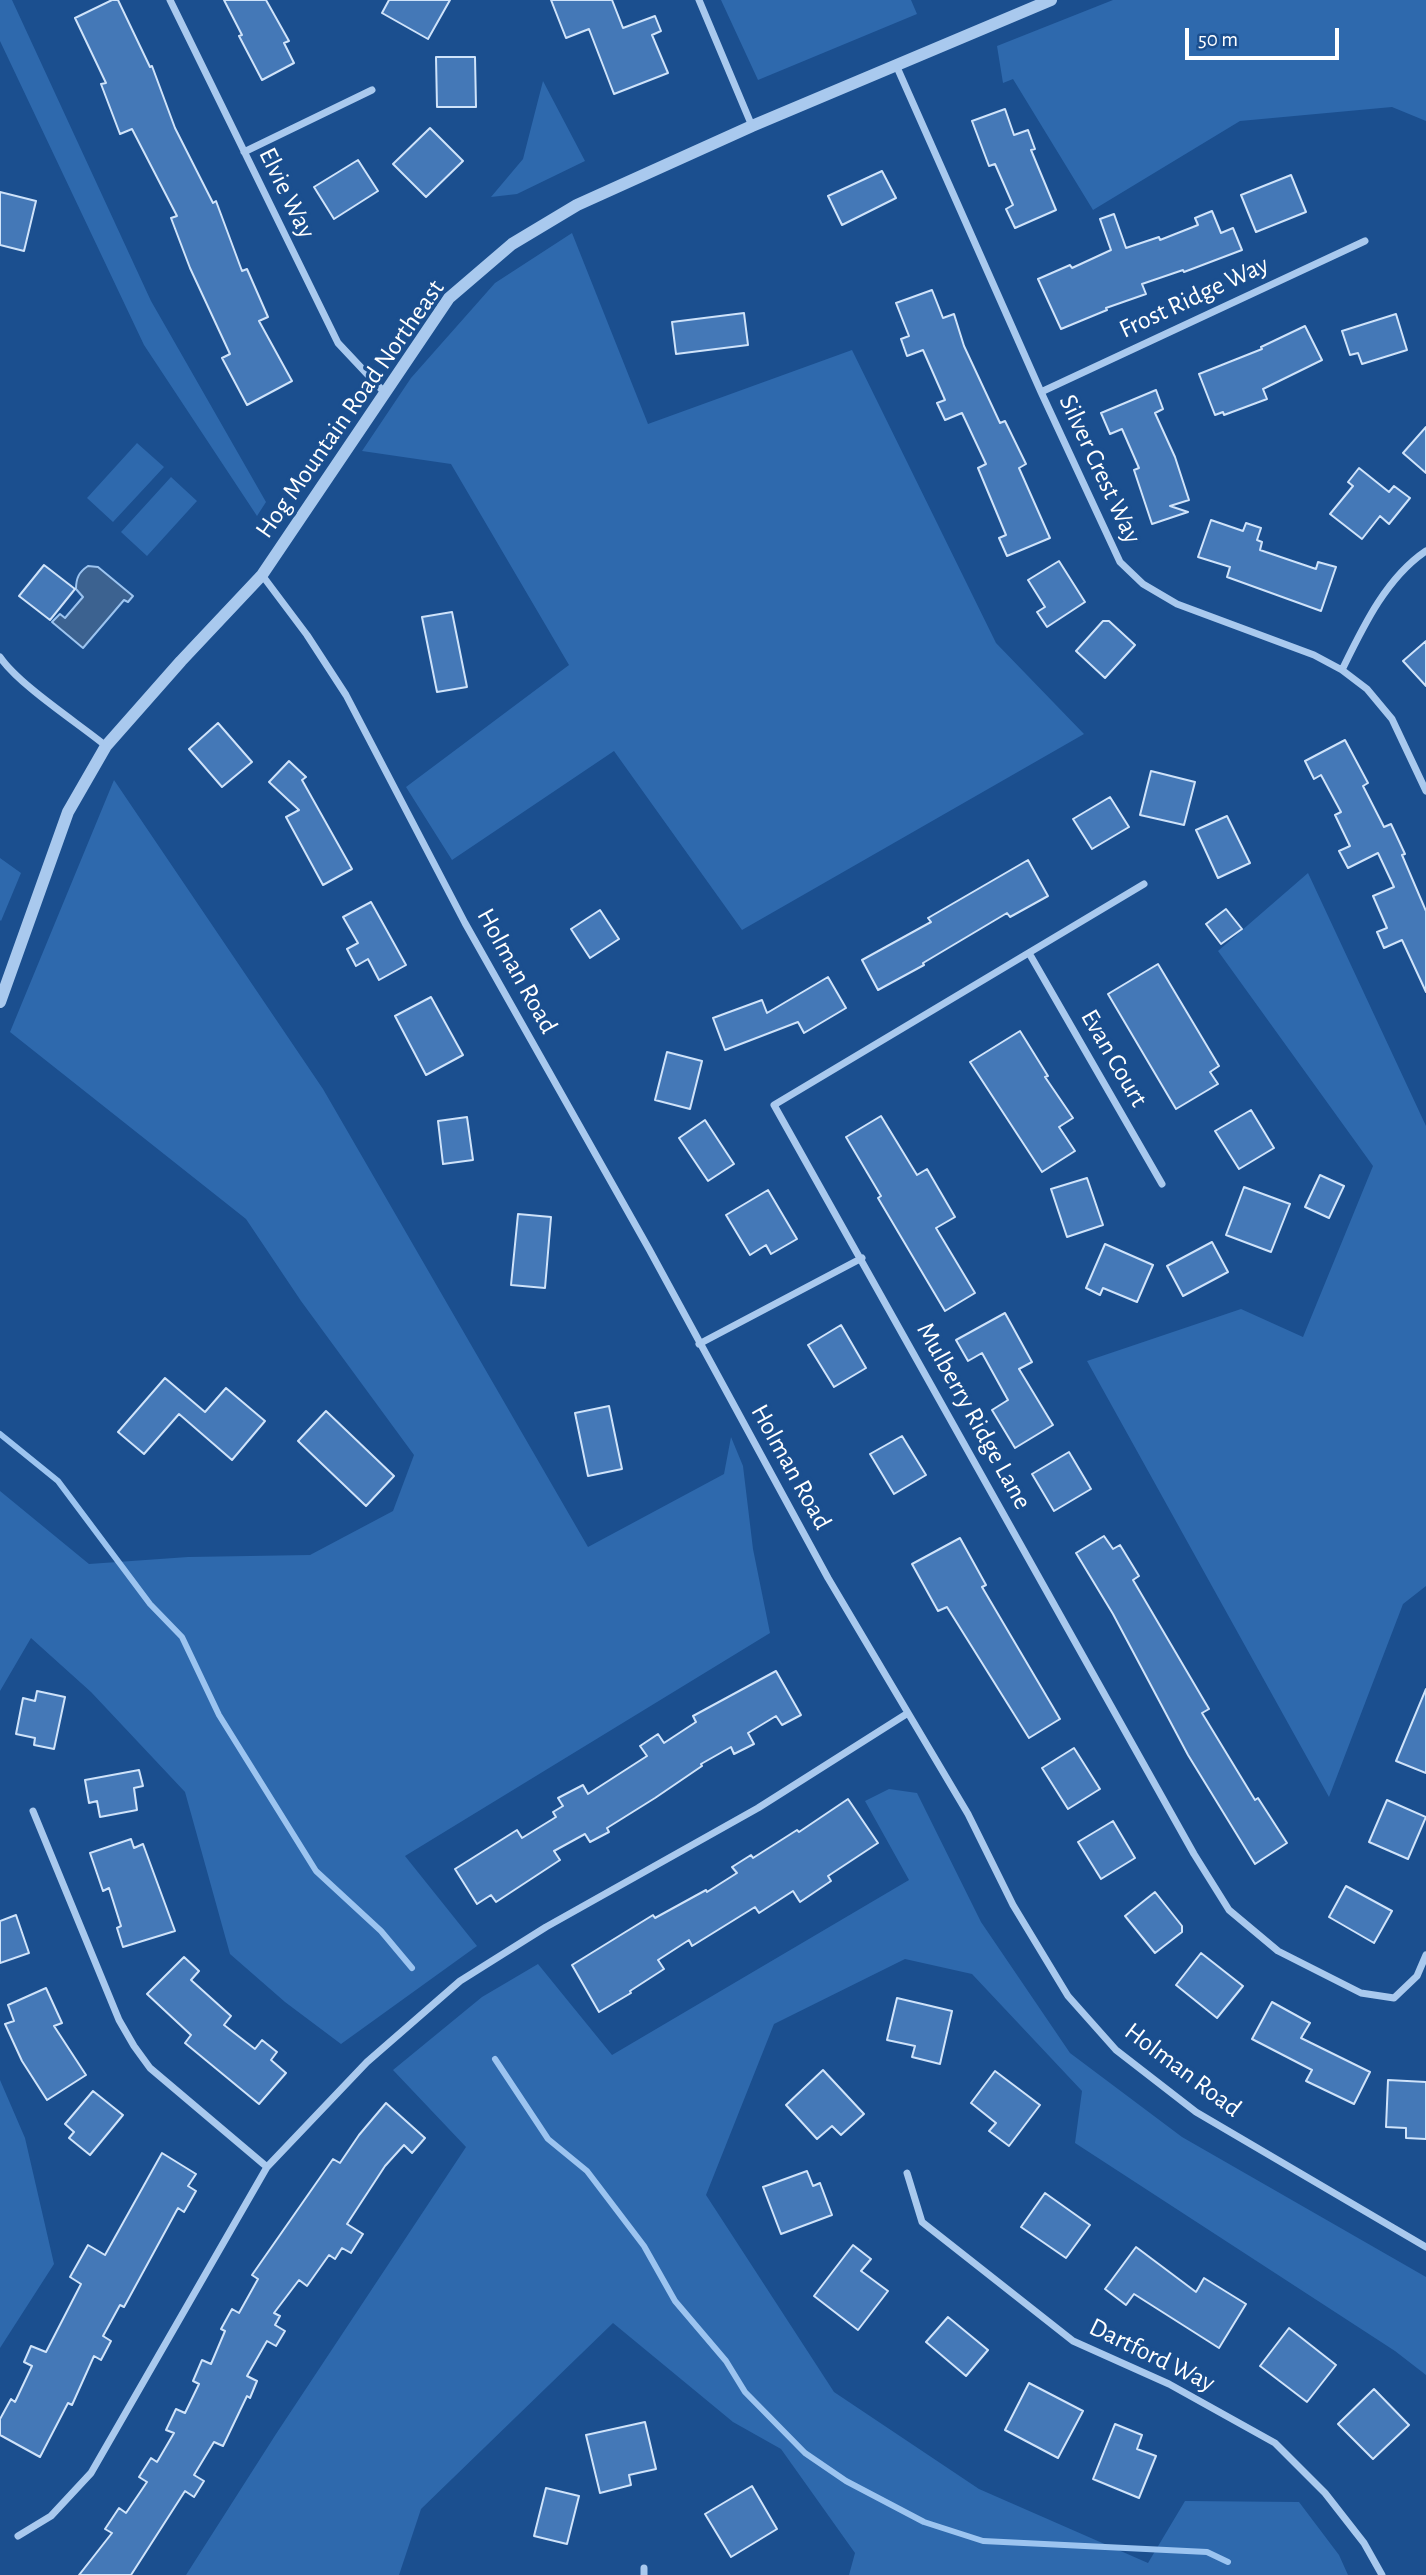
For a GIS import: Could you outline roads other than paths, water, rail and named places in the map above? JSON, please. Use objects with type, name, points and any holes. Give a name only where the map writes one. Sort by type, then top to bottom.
[{"type":"street","name":"Elvie Way","points":[[170,0],[338,343],[384,392]]},
{"type":"street","points":[[699,0],[752,126]]},
{"type":"street","name":"Hog Mountain Road Northeast","points":[[0,1002],[68,812],[106,746],[262,575],[449,298],[512,244],[577,205],[752,126],[1051,0]]},
{"type":"street","name":"Silver Crest Way","points":[[896,65],[1120,562],[1143,584],[1177,604],[1314,655],[1342,670],[1367,689],[1392,719],[1426,791]]},
{"type":"street","points":[[244,152],[372,90]]},
{"type":"street","name":"Frost Ridge Way","points":[[1041,391],[1365,241]]},
{"type":"street","points":[[1342,670],[1355,642],[1387,590],[1426,551]]},
{"type":"street","name":"Holman Road","points":[[262,575],[307,635],[346,695],[465,923],[642,1237],[828,1578],[968,1814],[1013,1905],[1068,1996],[1116,2050],[1196,2112],[1426,2247]]},
{"type":"street","points":[[0,657],[5,665],[106,746]]},
{"type":"street","name":"Mulberry Ridge Lane","points":[[1144,884],[774,1105],[1194,1854],[1229,1910],[1279,1951],[1361,1993],[1394,1998],[1417,1976],[1426,1955]]},
{"type":"street","name":"Evan Court","points":[[1028,953],[1162,1184]]},
{"type":"street","points":[[699,1344],[862,1258]]},
{"type":"street","points":[[18,2536],[51,2516],[91,2473],[267,2167],[367,2062],[460,1981],[546,1927],[758,1808],[908,1713]]},
{"type":"street","points":[[33,1811],[119,2020],[134,2046],[150,2068],[267,2167]]},
{"type":"street","name":"Dartford Way","points":[[907,2173],[922,2222],[1073,2341],[1169,2384],[1275,2443],[1325,2493],[1364,2543],[1382,2575]]},
{"type":"waterway","points":[[0,1434],[58,1481],[150,1604],[182,1637],[219,1715],[316,1871],[381,1931],[412,1968]]},
{"type":"waterway","points":[[495,2059],[548,2139],[587,2171],[644,2246],[675,2301],[726,2361],[745,2392],[805,2453],[846,2481],[924,2522],[983,2541],[1207,2552],[1228,2562]]}]
